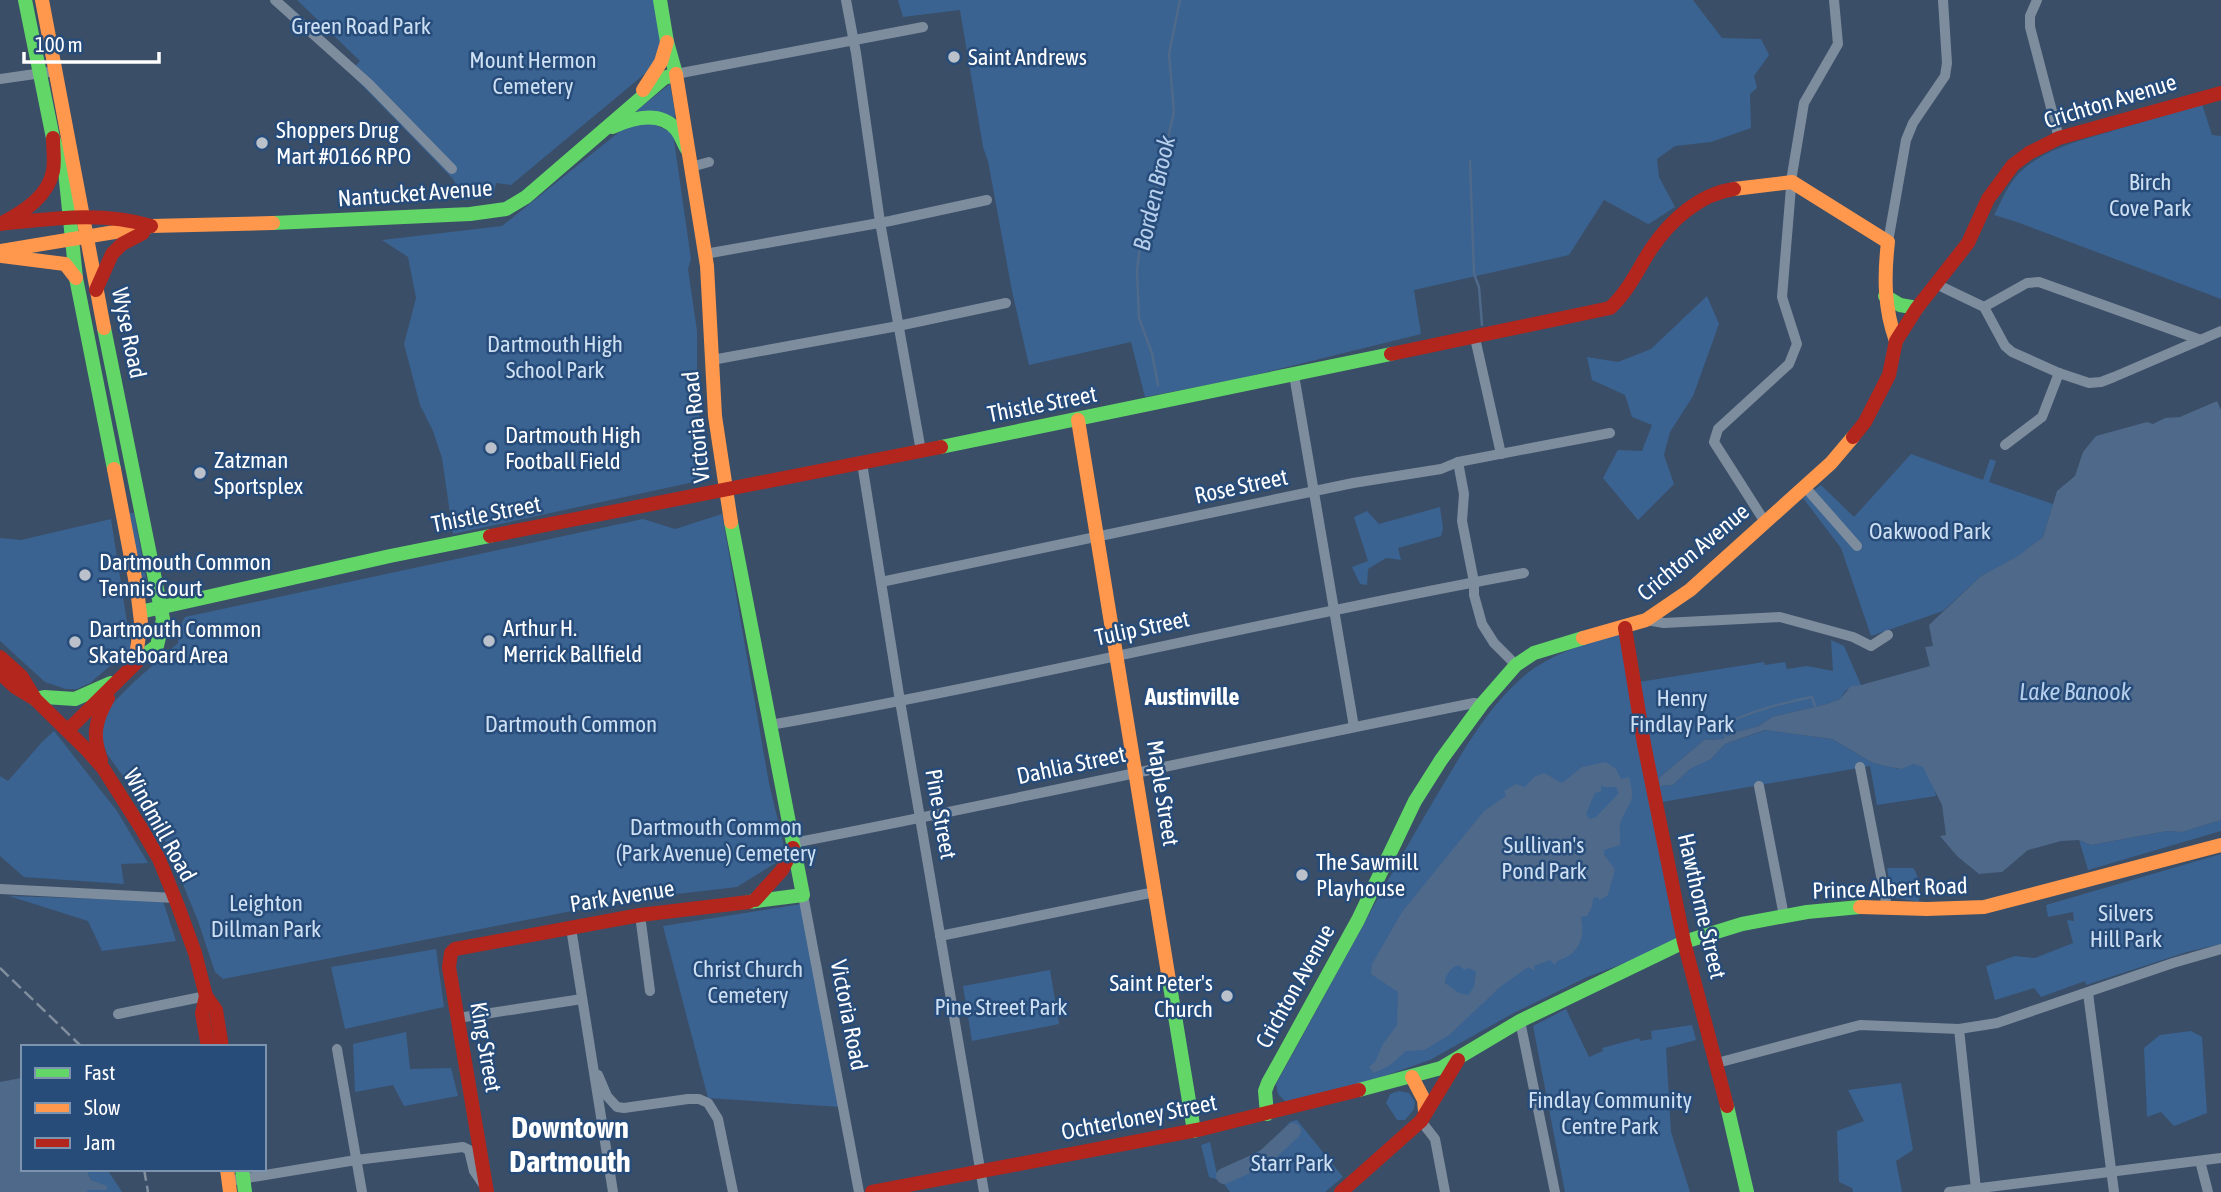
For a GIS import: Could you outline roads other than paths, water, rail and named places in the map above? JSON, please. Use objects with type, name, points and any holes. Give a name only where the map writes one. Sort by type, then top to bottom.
[{"type":"main road","name":"Wyse Road","points":[[25,0],[53,138],[59,150],[78,218],[88,236],[96,290],[131,453],[163,625],[159,642],[152,652],[135,663],[68,730]]},
{"type":"main road","name":"Wyse Road","points":[[42,0],[56,71],[78,218],[71,239],[76,278],[140,612],[141,629],[135,663]]},
{"type":"main road","name":"Victoria Road","points":[[660,0],[676,74],[705,254],[715,416],[725,488],[803,895]]},
{"type":"main road","points":[[634,102],[661,61],[667,42]]},
{"type":"main road","name":"Nantucket Avenue","points":[[0,253],[151,226],[293,223],[495,211],[519,203],[634,102],[664,78],[676,74]]},
{"type":"main road","name":"Crichton Avenue","points":[[1267,1114],[1265,1091],[1272,1074],[1358,920],[1415,801],[1482,704],[1516,665],[1534,653],[1646,620],[1690,590],[1837,456],[1865,422],[1889,375],[1896,341],[1917,308],[1968,243],[1999,181],[2013,165],[2029,153],[2059,138],[2221,93]]},
{"type":"main road","points":[[601,132],[625,121],[654,117],[676,129],[687,149]]},
{"type":"main road","points":[[1,224],[23,212],[49,183],[53,173],[53,138]]},
{"type":"main road","points":[[1791,182],[1888,242],[1885,296],[1888,321],[1896,341]]},
{"type":"main road","name":"Thistle Street","points":[[140,612],[390,556],[1078,420],[1610,308],[1620,298],[1668,228],[1690,207],[1716,193],[1728,190],[1791,182]]},
{"type":"main road","name":"Nantucket Avenue","points":[[1,224],[78,218],[131,218],[151,226]]},
{"type":"main road","points":[[96,290],[106,263],[114,253],[122,244],[138,238],[151,226]]},
{"type":"main road","points":[[0,253],[9,258],[65,264],[76,278]]},
{"type":"main road","points":[[1885,296],[1900,305],[1917,308]]},
{"type":"main road","name":"Maple Street","points":[[1078,420],[1194,1130]]},
{"type":"main road","name":"Hawthorne Street","points":[[1625,628],[1646,757],[1684,942],[1717,1063],[1747,1192]]},
{"type":"main road","name":"Windmill Road","points":[[0,657],[22,677],[35,699]]},
{"type":"main road","name":"Windmill Road","points":[[0,673],[15,687],[35,699],[103,768],[159,859],[195,953],[206,996]]},
{"type":"main road","points":[[35,699],[44,696],[69,700],[86,696],[103,685],[119,680]]},
{"type":"main road","points":[[103,768],[93,739],[95,719],[119,680]]},
{"type":"main road","points":[[755,900],[776,879],[788,861],[793,845]]},
{"type":"main road","name":"Prince Albert Road","points":[[1412,1077],[1441,1068],[1520,1021],[1684,942],[1742,924],[1851,908],[1984,907],[2221,845]]},
{"type":"main road","name":"Park Avenue","points":[[451,951],[455,948],[640,915],[803,895]]},
{"type":"main road","name":"King Street","points":[[451,951],[448,957],[449,967],[487,1190]]},
{"type":"main road","points":[[206,996],[202,1013],[208,1045]]},
{"type":"main road","points":[[206,996],[216,1010],[222,1045]]},
{"type":"main road","name":"Prince Albert Road","points":[[1341,1192],[1423,1116],[1458,1058]]},
{"type":"main road","points":[[1412,1077],[1424,1100],[1423,1116]]},
{"type":"main road","name":"Ochterloney Street","points":[[872,1192],[1194,1130],[1412,1077]]},
{"type":"street","points":[[275,0],[369,84],[453,169]]},
{"type":"street","points":[[846,0],[880,222],[921,451]]},
{"type":"street","points":[[1765,522],[1714,442],[1718,429],[1789,364],[1797,344],[1782,297],[1791,182],[1804,103],[1838,44],[1834,0]]},
{"type":"street","points":[[1888,242],[1906,140],[1913,124],[1945,76],[1947,63],[1943,0]]},
{"type":"street","points":[[2037,0],[2030,16],[2031,27],[2059,138]]},
{"type":"street","points":[[676,74],[923,27]]},
{"type":"street","points":[[0,79],[56,71]]},
{"type":"street","points":[[691,167],[709,162]]},
{"type":"street","points":[[705,254],[987,200]]},
{"type":"street","points":[[1984,307],[2027,283],[2039,282],[2201,340]]},
{"type":"street","points":[[1936,284],[1984,307],[2007,349],[2059,373],[2089,383],[2101,382],[2221,331]]},
{"type":"street","points":[[712,360],[1006,303]]},
{"type":"street","points":[[1475,338],[1501,454]]},
{"type":"street","points":[[2005,444],[2042,417],[2059,373]]},
{"type":"street","points":[[1294,375],[1354,726]]},
{"type":"street","name":"Rose Street","points":[[881,582],[1353,483],[1440,469],[1458,462],[1609,433]]},
{"type":"street","points":[[1458,462],[1464,494],[1462,521],[1474,595],[1482,624],[1494,643],[1516,665]]},
{"type":"street","name":"Pine Street","points":[[862,463],[984,1192]]},
{"type":"street","points":[[1805,487],[1857,547]]},
{"type":"street","name":"Tulip Street","points":[[770,725],[900,701],[1333,610],[1524,573]]},
{"type":"street","points":[[1646,620],[1664,623],[1780,617],[1853,637],[1871,646],[1888,635]]},
{"type":"street","name":"Dahlia Street","points":[[793,845],[1354,726],[1474,703],[1482,704]]},
{"type":"street","points":[[1860,767],[1887,907]]},
{"type":"street","points":[[1759,786],[1784,916]]},
{"type":"street","points":[[0,889],[175,898]]},
{"type":"street","points":[[940,936],[1155,892]]},
{"type":"street","name":"Victoria Road","points":[[803,895],[859,1192]]},
{"type":"street","points":[[640,915],[650,991]]},
{"type":"street","points":[[571,928],[613,1192]]},
{"type":"street","points":[[1717,1063],[1860,1025],[1959,1029],[1997,1023],[2173,962],[2221,949]]},
{"type":"street","points":[[2088,993],[2114,1192]]},
{"type":"street","points":[[118,1014],[206,996]]},
{"type":"street","points":[[458,1017],[582,999]]},
{"type":"street","points":[[1520,1021],[1536,1087],[1555,1192]]},
{"type":"street","points":[[1959,1029],[1976,1189]]},
{"type":"street","points":[[337,1049],[362,1192]]},
{"type":"street","points":[[593,1063],[607,1096],[617,1107],[688,1099],[699,1099],[708,1103],[718,1119],[733,1192]]},
{"type":"street","points":[[1423,1116],[1435,1139],[1445,1192]]},
{"type":"street","points":[[236,1180],[356,1160],[463,1147],[469,1150],[474,1171],[487,1190]]},
{"type":"street","points":[[1949,1192],[2221,1158]]},
{"type":"street","points":[[2200,1161],[2208,1192]]},
{"type":"water","name":"Lake Banook","points":[[2217,401],[2221,410],[2221,820],[2182,832],[2167,831],[2091,845],[2079,840],[2061,841],[2028,850],[2002,872],[1979,874],[1957,856],[1940,836],[1946,835],[1942,805],[1923,767],[1913,764],[1901,769],[1873,763],[1832,739],[1765,730],[1725,744],[1711,759],[1690,769],[1673,785],[1660,786],[1659,778],[1704,740],[1722,739],[1759,726],[1772,717],[1827,704],[1840,699],[1851,686],[1930,666],[1925,647],[1933,646],[1929,625],[1981,576],[2018,556],[2043,537],[2057,491],[2075,476],[2083,452],[2096,436],[2147,422],[2153,424],[2165,418],[2180,417]]},
{"type":"water","points":[[1606,762],[1616,769],[1621,779],[1629,777],[1632,797],[1620,824],[1620,845],[1604,850],[1604,855],[1615,869],[1608,895],[1600,900],[1593,898],[1587,916],[1581,917],[1579,945],[1555,965],[1550,960],[1534,966],[1535,971],[1528,967],[1500,987],[1448,1036],[1424,1050],[1406,1051],[1389,1066],[1374,1073],[1369,1067],[1375,1062],[1383,1044],[1397,1025],[1398,992],[1371,974],[1372,964],[1402,912],[1484,811],[1506,796],[1504,791],[1516,784],[1525,787],[1534,777],[1544,773],[1562,783],[1582,767]],"holes":[[[1601,785],[1616,787],[1619,793],[1596,817],[1590,819],[1586,814],[1595,793],[1601,791]],[[1459,965],[1464,970],[1469,968],[1476,972],[1474,987],[1468,995],[1459,993],[1445,983],[1449,972]]]},
{"type":"water","points":[[21,1078],[21,1171],[87,1171],[91,1180],[107,1186],[107,1190],[0,1192],[0,1082]]},
{"type":"waterway","name":"Borden Brook","points":[[1158,385],[1152,353],[1139,318],[1137,271],[1141,237],[1155,194],[1174,112],[1169,54],[1180,0]]},
{"type":"waterway","points":[[1470,161],[1474,274],[1479,287],[1482,325]]},
{"type":"waterway","points":[[1726,737],[1721,727],[1752,713],[1812,697],[1815,706]]},
{"type":"waterway","points":[[1224,1176],[1264,1158],[1293,1131]]},
{"type":"railway","points":[[0,968],[80,1045]]},
{"type":"railway","points":[[144,1171],[148,1192]]},
{"type":"place","name":"Saint Andrews","points":[[954,57]]},
{"type":"place","name":"Shoppers Drug Mart #0166 RPO","points":[[262,143]]},
{"type":"place","name":"Dartmouth High Football Field","points":[[491,448]]},
{"type":"place","name":"Zatzman Sportsplex","points":[[200,473]]},
{"type":"place","name":"Dartmouth Common Tennis Court","points":[[85,575]]},
{"type":"place","name":"Arthur H. Merrick Ballfield","points":[[489,641]]},
{"type":"place","name":"Dartmouth Common Skateboard Area","points":[[75,642]]},
{"type":"place","name":"The Sawmill Playhouse","points":[[1302,875]]},
{"type":"place","name":"Saint Peter's Church","points":[[1227,996]]},
{"type":"district","name":"Austinville","points":[[1192,696]]},
{"type":"district","name":"Downtown Dartmouth","points":[[570,1144]]},
{"type":"park label","name":"Green Road Park","points":[[361,26]]},
{"type":"park label","name":"Mount Hermon Cemetery","points":[[533,73]]},
{"type":"park label","name":"Birch Cove Park","points":[[2150,195]]},
{"type":"park label","name":"Dartmouth High School Park","points":[[555,357]]},
{"type":"park label","name":"Oakwood Park","points":[[1930,531]]},
{"type":"park label","name":"Henry Findlay Park","points":[[1682,711]]},
{"type":"park label","name":"Dartmouth Common","points":[[571,724]]},
{"type":"park label","name":"Dartmouth Common (Park Avenue) Cemetery","points":[[716,840]]},
{"type":"park label","name":"Sullivan's Pond Park","points":[[1544,858]]},
{"type":"park label","name":"Leighton Dillman Park","points":[[266,916]]},
{"type":"park label","name":"Silvers Hill Park","points":[[2126,926]]},
{"type":"park label","name":"Christ Church Cemetery","points":[[748,982]]},
{"type":"park label","name":"Pine Street Park","points":[[1001,1007]]},
{"type":"park label","name":"Findlay Community Centre Park","points":[[1610,1113]]},
{"type":"park label","name":"Starr Park","points":[[1292,1163]]}]
